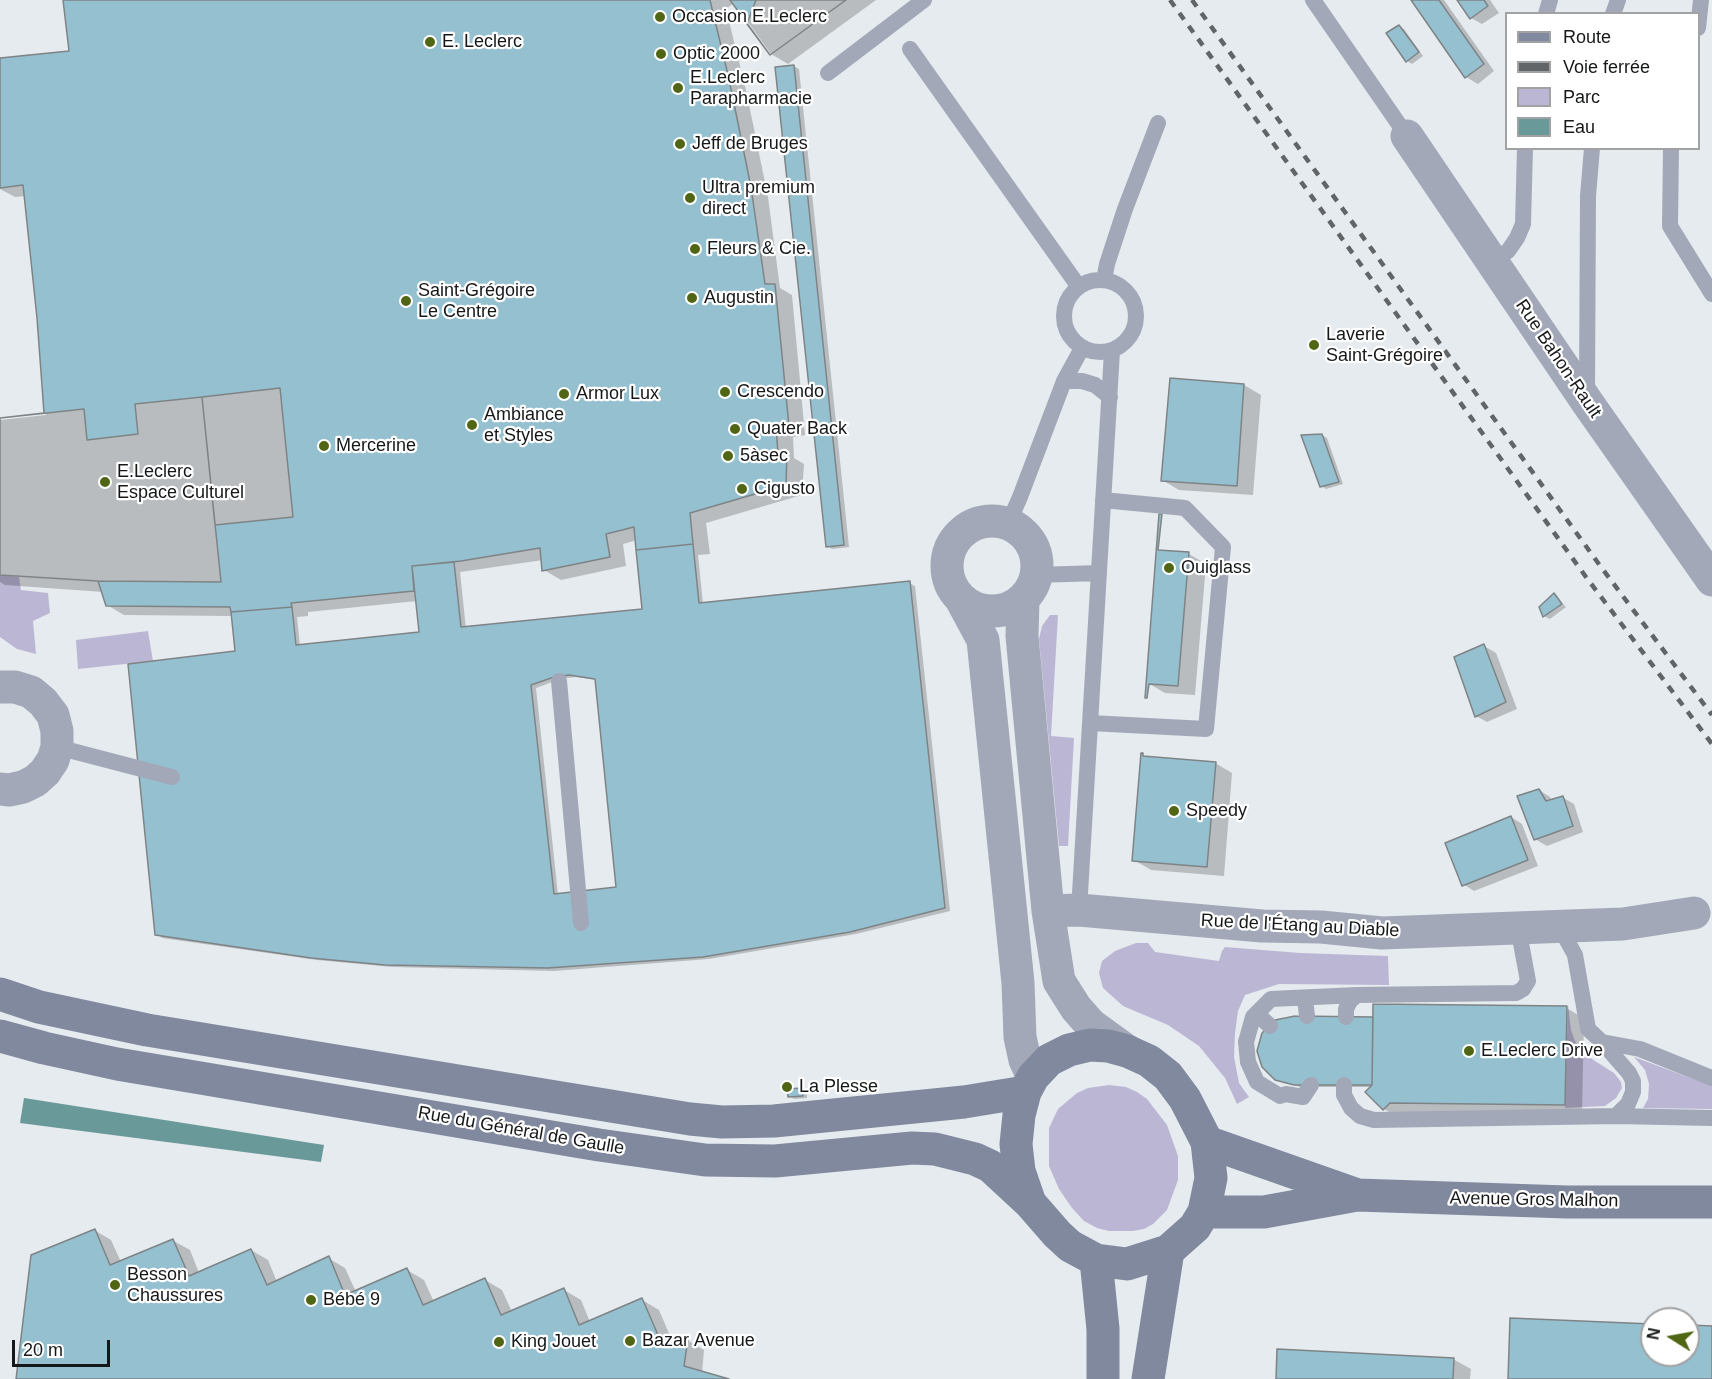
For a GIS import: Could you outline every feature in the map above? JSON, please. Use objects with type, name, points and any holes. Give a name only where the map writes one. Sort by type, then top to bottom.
[{"type":"main road","points":[[0,994],[39,1007],[147,1030],[722,1122],[797,1119],[964,1102],[1029,1084]]},
{"type":"main road","name":"Rue du Général de Gaulle","points":[[0,1036],[117,1064],[599,1145],[705,1160],[775,1161],[912,1148],[935,1149],[975,1159],[990,1166],[1030,1203]]},
{"type":"main road","points":[[1090,1046],[1108,1046],[1127,1051],[1149,1061],[1168,1076],[1185,1099],[1207,1142],[1211,1178],[1204,1212],[1195,1227],[1168,1251],[1127,1264],[1096,1260],[1070,1246],[1057,1234],[1030,1203],[1019,1171],[1016,1144],[1018,1115],[1029,1084],[1049,1060],[1069,1050],[1090,1046]]},
{"type":"main road","name":"Avenue Gros Malhon","points":[[1207,1142],[1357,1195]]},
{"type":"main road","name":"Avenue Gros Malhon","points":[[1204,1212],[1264,1212],[1357,1195],[1567,1202],[1712,1202]]},
{"type":"main road","points":[[1148,1379],[1168,1251]]},
{"type":"main road","points":[[1096,1260],[1103,1329],[1103,1379]]},
{"type":"street","name":"Rue Bahon-Rault","points":[[1407,136],[1587,402],[1712,580]]},
{"type":"street","points":[[1029,1084],[1020,1037],[1018,983],[983,640],[953,589],[947,566],[949,553],[955,541],[974,525],[996,521],[1008,524],[1018,530],[1034,550],[1036,562],[1029,587],[1022,636],[1064,911],[1059,981],[1076,1008],[1091,1025],[1127,1051]]},
{"type":"street","points":[[960,599],[985,611],[998,611],[1011,607],[1029,587]]},
{"type":"street","points":[[0,687],[15,687],[31,692],[43,702],[52,715],[57,731],[57,747],[53,760],[45,772],[35,781],[3,793]]},
{"type":"street","name":"Rue de l'Étang au Diable","points":[[1064,911],[1382,933],[1623,924],[1694,913]]},
{"type":"lane","points":[[828,73],[924,0]]},
{"type":"lane","points":[[1313,0],[1407,136]]},
{"type":"lane","points":[[910,49],[1078,287]]},
{"type":"lane","points":[[1104,280],[1125,209],[1158,123]]},
{"type":"lane","points":[[1492,262],[1508,251],[1523,224],[1525,150]]},
{"type":"lane","points":[[1587,402],[1588,196],[1592,150]]},
{"type":"lane","points":[[1671,150],[1670,226],[1712,294]]},
{"type":"lane","points":[[1095,280],[1104,280],[1125,289],[1136,309],[1136,321],[1133,332],[1121,346],[1102,353],[1082,348],[1074,342],[1064,323],[1066,303],[1078,287],[1095,280]]},
{"type":"lane","points":[[1008,524],[1064,381],[1082,348]]},
{"type":"lane","points":[[1064,911],[1090,723],[1112,351]]},
{"type":"lane","points":[[1064,381],[1082,381],[1095,385],[1110,396]]},
{"type":"lane","points":[[1090,723],[1206,729],[1223,547],[1185,508],[1103,501]]},
{"type":"lane","points":[[1029,587],[1099,573]]},
{"type":"lane","points":[[560,681],[581,923]]},
{"type":"lane","points":[[57,747],[172,777]]},
{"type":"lane","points":[[1559,926],[1575,955],[1588,1029],[1629,1073],[1633,1081],[1633,1092],[1628,1104],[1616,1116]]},
{"type":"lane","points":[[1311,1085],[1303,1097],[1289,1089],[1280,1096],[1268,1082],[1257,1082],[1253,1017],[1271,999],[1357,995],[1516,993],[1523,989],[1528,981],[1518,927]]},
{"type":"lane","points":[[1346,1017],[1346,1008],[1357,995]]},
{"type":"lane","points":[[1305,998],[1307,1016]]},
{"type":"lane","points":[[1257,1014],[1270,1026]]},
{"type":"lane","points":[[1602,1042],[1640,1049],[1712,1078]]},
{"type":"lane","points":[[1344,1085],[1344,1095],[1351,1108],[1360,1116],[1374,1120],[1616,1116],[1712,1119]]},
{"type":"green space","points":[[0,575],[19,577],[21,590],[48,593],[50,613],[33,621],[36,654],[17,649],[0,637]]},
{"type":"green space","points":[[1050,615],[1058,615],[1051,736],[1074,738],[1068,846],[1059,846],[1039,639],[1042,626]]},
{"type":"green space","points":[[148,631],[153,661],[78,669],[76,640]]},
{"type":"green space","points":[[1136,943],[1148,943],[1155,952],[1219,961],[1225,947],[1300,953],[1388,956],[1389,985],[1279,984],[1245,995],[1238,1011],[1234,1057],[1239,1083],[1249,1097],[1237,1104],[1225,1078],[1199,1046],[1168,1025],[1123,1006],[1103,988],[1099,973],[1102,961],[1115,951]]},
{"type":"green space","points":[[1568,1005],[1571,1030],[1575,1041],[1584,1054],[1614,1073],[1621,1082],[1622,1088],[1616,1098],[1605,1106],[1565,1108]]},
{"type":"green space","points":[[1634,1057],[1712,1086],[1712,1109],[1643,1108],[1648,1099],[1649,1084],[1645,1070]]},
{"type":"green space","points":[[1109,1085],[1126,1087],[1147,1099],[1167,1125],[1178,1156],[1178,1180],[1167,1210],[1153,1224],[1144,1229],[1109,1231],[1084,1221],[1059,1189],[1049,1166],[1049,1128],[1058,1109],[1077,1093],[1088,1088]]},
{"type":"water","points":[[24,1098],[324,1145],[321,1162],[20,1123]]},
{"type":"building","name":"Saint-Grégoire Le Centre","points":[[63,0],[710,0],[751,187],[765,284],[775,284],[789,426],[776,427],[778,453],[787,452],[786,485],[690,513],[693,544],[636,550],[634,527],[606,534],[610,557],[542,571],[540,548],[461,561],[412,566],[414,591],[291,603],[292,607],[231,612],[230,607],[106,606],[98,581],[0,575],[0,418],[44,413],[23,185],[0,188],[0,58],[69,51]]},
{"type":"building","points":[[730,0],[846,0],[770,55]]},
{"type":"building","points":[[756,0],[846,0],[770,55],[747,24]]},
{"type":"building","points":[[1411,0],[1439,0],[1484,64],[1465,78]]},
{"type":"building","points":[[1457,0],[1484,0],[1488,6],[1470,19]]},
{"type":"building","points":[[1399,25],[1419,52],[1406,62],[1386,33]]},
{"type":"building","points":[[794,65],[844,545],[826,547],[775,67]]},
{"type":"building","points":[[1170,378],[1244,384],[1237,486],[1161,481]]},
{"type":"building","points":[[280,388],[293,517],[215,525],[202,397]]},
{"type":"building","name":"E.Leclerc Espace Culturel","points":[[202,397],[221,582],[98,581],[0,575],[0,418],[84,409],[87,440],[138,434],[135,404]]},
{"type":"building","points":[[1322,434],[1339,482],[1320,487],[1301,435]]},
{"type":"building","points":[[1159,514],[1162,514],[1158,550],[1189,552],[1178,686],[1149,684],[1147,698],[1145,698]]},
{"type":"building","points":[[693,544],[699,603],[910,581],[945,908],[850,932],[703,957],[548,968],[385,965],[311,958],[155,935],[128,664],[235,651],[231,612],[292,607],[296,645],[419,632],[412,566],[454,562],[461,627],[642,609],[636,550]],"holes":[[[569,675],[595,679],[616,887],[554,894],[531,685],[554,677]]]},
{"type":"building","points":[[1554,593],[1562,604],[1543,617],[1539,607]]},
{"type":"building","points":[[1484,644],[1506,702],[1475,717],[1454,657]]},
{"type":"building","name":"Speedy","points":[[1141,753],[1143,756],[1216,762],[1207,867],[1132,861]]},
{"type":"building","points":[[1539,789],[1546,801],[1563,796],[1573,826],[1534,840],[1517,796]]},
{"type":"building","points":[[1511,816],[1528,860],[1462,886],[1445,843]]},
{"type":"building","name":"E.Leclerc Drive","points":[[1373,1004],[1567,1006],[1565,1105],[1390,1103],[1383,1110],[1365,1092],[1372,1085]]},
{"type":"building","points":[[1295,1016],[1373,1017],[1372,1085],[1294,1085],[1275,1080],[1262,1067],[1257,1051],[1262,1033],[1275,1020]]},
{"type":"building","points":[[802,1088],[803,1096],[788,1097],[787,1089]]},
{"type":"building","points":[[95,1229],[110,1265],[173,1239],[189,1276],[251,1249],[267,1285],[329,1256],[345,1295],[407,1268],[423,1305],[485,1278],[501,1315],[564,1288],[579,1325],[642,1298],[658,1335],[688,1339],[684,1366],[729,1379],[16,1379],[31,1255]]},
{"type":"building","points":[[1510,1318],[1640,1323],[1640,1367],[1700,1367],[1700,1326],[1712,1326],[1712,1379],[1508,1379]]},
{"type":"building","points":[[1277,1349],[1454,1358],[1453,1379],[1276,1379]]},
{"type":"railway","points":[[1170,0],[1586,577],[1712,744]]},
{"type":"railway","points":[[1192,0],[1601,567],[1712,715]]},
{"type":"place","name":"Occasion E.Leclerc","points":[[660,17]]},
{"type":"place","name":"E. Leclerc","points":[[430,42]]},
{"type":"place","name":"Optic 2000","points":[[661,54]]},
{"type":"place","name":"E.Leclerc Parapharmacie","points":[[678,88]]},
{"type":"place","name":"Jeff de Bruges","points":[[680,144]]},
{"type":"place","name":"Ultra premium direct","points":[[690,198]]},
{"type":"place","name":"Fleurs & Cie.","points":[[695,249]]},
{"type":"place","name":"Augustin","points":[[692,298]]},
{"type":"place","name":"Saint-Grégoire Le Centre","points":[[406,301]]},
{"type":"place","name":"Laverie Saint-Grégoire","points":[[1314,345]]},
{"type":"place","name":"Crescendo","points":[[725,392]]},
{"type":"place","name":"Armor Lux","points":[[564,394]]},
{"type":"place","name":"Ambiance et Styles","points":[[472,425]]},
{"type":"place","name":"Quater Back","points":[[735,429]]},
{"type":"place","name":"Mercerine","points":[[324,446]]},
{"type":"place","name":"5àsec","points":[[728,456]]},
{"type":"place","name":"E.Leclerc Espace Culturel","points":[[105,482]]},
{"type":"place","name":"Cigusto","points":[[742,489]]},
{"type":"place","name":"Ouiglass","points":[[1169,568]]},
{"type":"place","name":"Speedy","points":[[1174,811]]},
{"type":"place","name":"E.Leclerc Drive","points":[[1469,1051]]},
{"type":"place","name":"La Plesse","points":[[787,1087]]},
{"type":"place","name":"Besson Chaussures","points":[[115,1285]]},
{"type":"place","name":"Bébé 9","points":[[311,1300]]},
{"type":"place","name":"Bazar Avenue","points":[[630,1341]]},
{"type":"place","name":"King Jouet","points":[[499,1342]]}]
